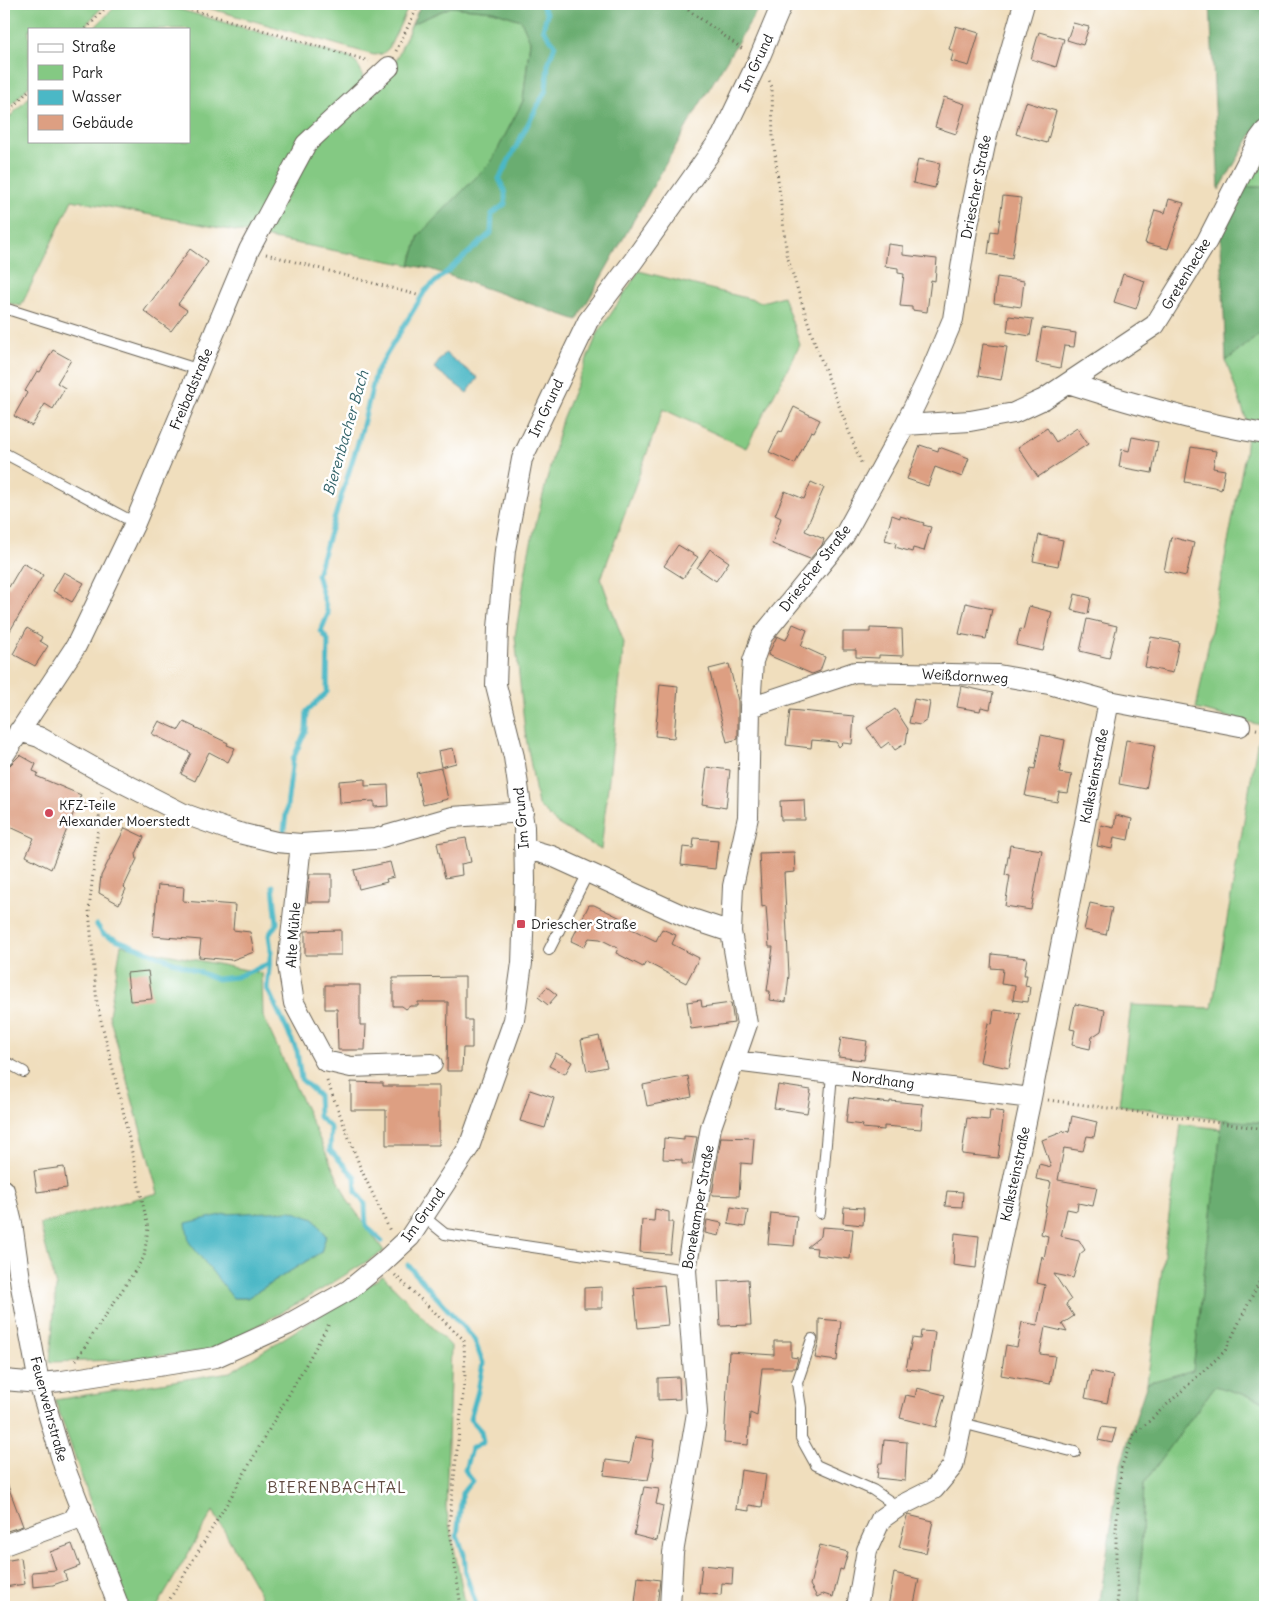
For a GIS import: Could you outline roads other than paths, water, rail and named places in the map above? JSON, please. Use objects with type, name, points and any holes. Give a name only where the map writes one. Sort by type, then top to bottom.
[{"type":"street","name":"Im Grund","points":[[4,1380],[39,1383],[62,1382],[216,1357],[287,1325],[349,1290],[410,1237],[468,1147],[514,1020],[522,964],[525,881],[523,812],[514,757],[496,685],[498,628],[505,550],[522,459],[588,322],[722,136],[782,4]]},
{"type":"street","name":"Driescher Straße","points":[[731,932],[733,886],[748,817],[750,707],[753,661],[762,636],[844,536],[905,425],[929,376],[953,319],[967,230],[989,126],[1024,4]]},
{"type":"street","name":"Freibadstraße","points":[[20,731],[76,646],[135,523],[249,250],[306,144],[389,67]]},
{"type":"street","name":"Gretenhecke","points":[[905,425],[970,421],[1014,413],[1044,399],[1154,325],[1207,241],[1259,139],[1265,132]]},
{"type":"street","points":[[1068,383],[1111,397],[1226,427],[1259,433]]},
{"type":"street","name":"Weißdornweg","points":[[750,707],[855,672],[998,675],[1049,684],[1109,701],[1240,726]]},
{"type":"street","name":"Kalksteinstraße","points":[[857,1607],[867,1550],[881,1519],[898,1507],[934,1489],[953,1466],[1031,1098],[1109,701]]},
{"type":"street","points":[[4,754],[20,731],[39,737],[182,813],[244,834],[276,842],[301,844],[375,838],[452,817],[523,812]]},
{"type":"street","name":"Alte Mühle","points":[[301,844],[288,965],[294,1003],[325,1061],[351,1067],[432,1064]]},
{"type":"street","points":[[524,848],[552,856],[686,917],[731,932]]},
{"type":"street","name":"Bonekamper Straße","points":[[670,1607],[672,1553],[697,1413],[686,1270],[711,1127],[747,1024],[731,932]]},
{"type":"street","name":"Nordhang","points":[[735,1062],[1031,1098]]},
{"type":"street","name":"Feuerwehrstraße","points":[[4,1190],[12,1223],[12,1284],[39,1383],[64,1466],[119,1607]]},
{"type":"street","points":[[4,1544],[74,1520],[81,1508]]},
{"type":"lane","points":[[4,308],[200,370]]},
{"type":"lane","points":[[4,453],[135,523]]},
{"type":"lane","points":[[549,950],[588,873]]},
{"type":"lane","points":[[4,1061],[24,1072]]},
{"type":"lane","points":[[820,1213],[832,1074]]},
{"type":"lane","points":[[424,1217],[445,1234],[686,1270]]},
{"type":"lane","points":[[812,1339],[797,1383],[801,1408],[801,1438],[816,1464],[873,1490],[898,1507]]},
{"type":"lane","points":[[962,1423],[1075,1452]]},
{"type":"water","points":[[445,353],[478,378],[467,393],[434,368]]},
{"type":"water","points":[[291,1211],[314,1219],[326,1236],[321,1252],[247,1298],[233,1298],[189,1242],[186,1223],[225,1214]]},
{"type":"waterway","name":"Bierenbacher Bach","points":[[284,830],[293,759],[306,730],[307,711],[327,692],[328,640],[321,631],[328,614],[317,574],[361,433],[376,372],[425,291],[491,233],[492,214],[505,204],[505,192],[499,179],[546,90],[548,64],[555,45],[543,29],[547,14],[541,4]]},
{"type":"waterway","name":"Bierenbacher Bach","points":[[273,886],[277,923],[269,935],[271,950],[267,988],[297,1051],[301,1079],[318,1095],[319,1117],[331,1128],[330,1150],[355,1177],[356,1192],[365,1204],[366,1226],[382,1241]]},
{"type":"waterway","points":[[97,925],[103,934],[217,979],[236,977],[270,963]]},
{"type":"waterway","name":"Bierenbacher Bach","points":[[408,1265],[474,1339],[483,1363],[470,1419],[481,1431],[483,1442],[471,1449],[465,1470],[472,1481],[462,1493],[457,1536],[464,1554],[466,1575],[477,1607]]},
{"type":"place","name":"KFZ-Teile Alexander Moerstedt","points":[[49,813]]},
{"type":"place","name":"Driescher Straße","points":[[521,924]]},
{"type":"district","name":"BIERENBACHTAL","points":[[337,1487]]}]
